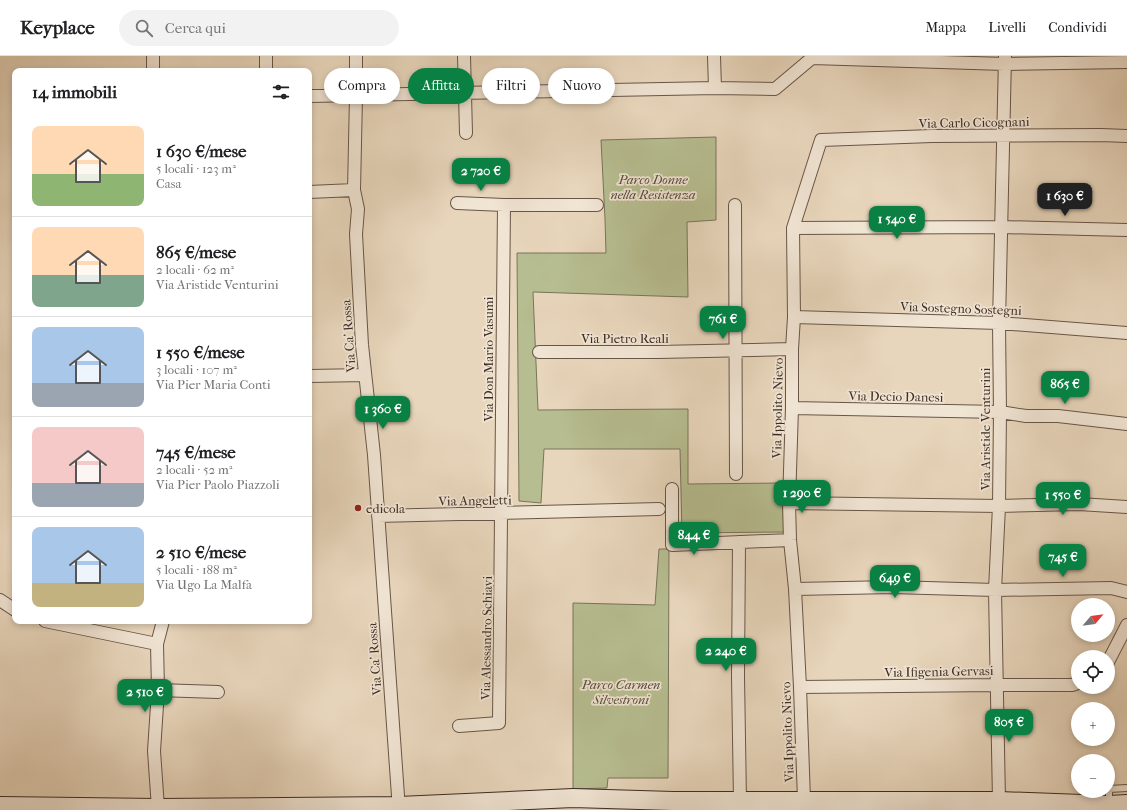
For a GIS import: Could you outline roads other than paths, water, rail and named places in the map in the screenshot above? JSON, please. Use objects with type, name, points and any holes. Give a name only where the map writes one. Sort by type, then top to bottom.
[{"type":"main road","points":[[0,806],[158,808],[399,808],[573,798],[667,801],[804,800],[1118,805]]},
{"type":"street","points":[[153,56],[153,68]]},
{"type":"street","points":[[266,56],[266,68]]},
{"type":"street","name":"Via Ca' Rossa","points":[[356,56],[356,68]]},
{"type":"street","points":[[464,56],[465,68]]},
{"type":"street","points":[[714,56],[715,88]]},
{"type":"street","points":[[474,92],[715,88],[775,89],[812,58],[1127,62]]},
{"type":"street","name":"Via Aristide Venturini","points":[[998,802],[995,590],[999,506],[999,323],[1002,227],[1002,135],[1005,60]]},
{"type":"street","points":[[312,96],[324,96]]},
{"type":"street","name":"Via Ca' Rossa","points":[[356,104],[354,190],[358,209],[356,234],[362,345],[374,455],[399,808]]},
{"type":"street","points":[[466,104],[466,133]]},
{"type":"street","name":"Via Carlo Cicognani","points":[[821,140],[1002,135],[1127,136]]},
{"type":"street","name":"Via Ippolito Nievo","points":[[804,800],[800,687],[795,589],[790,540],[789,503],[794,317],[793,228],[821,140]]},
{"type":"street","points":[[312,192],[354,190]]},
{"type":"street","points":[[457,203],[504,205],[597,205]]},
{"type":"street","name":"Via Don Mario Vasumi","points":[[501,513],[504,205]]},
{"type":"street","points":[[735,205],[736,474]]},
{"type":"street","points":[[793,228],[1002,227],[1127,230]]},
{"type":"street","name":"Via Sostegno Sostegni","points":[[794,317],[999,323],[1127,333]]},
{"type":"street","name":"Via Pietro Reali","points":[[538,352],[735,351],[792,349]]},
{"type":"street","points":[[312,376],[365,375]]},
{"type":"street","name":"Via Decio Danesi","points":[[792,408],[1000,412],[1026,416],[1058,416],[1127,424]]},
{"type":"street","points":[[672,489],[672,545],[790,540]]},
{"type":"street","points":[[789,503],[999,506],[1079,504],[1127,508]]},
{"type":"street","name":"Via Angeletti","points":[[378,516],[659,510]]},
{"type":"street","name":"Via Alessandro Schiavi","points":[[459,726],[499,723],[501,513]]},
{"type":"street","points":[[739,542],[738,676],[740,801]]},
{"type":"street","points":[[795,589],[893,587],[995,590],[1111,588],[1127,592]]},
{"type":"street","points":[[0,600],[12,605]]},
{"type":"street","points":[[60,624],[157,644]]},
{"type":"street","points":[[158,808],[154,751],[158,690],[157,644],[162,624]]},
{"type":"street","points":[[1114,650],[1127,625]]},
{"type":"street","name":"Via Ifigenia Gervasi","points":[[800,687],[996,684],[1071,685]]},
{"type":"street","points":[[158,690],[218,692]]},
{"type":"lane","points":[[1118,805],[1109,789],[1127,788]]},
{"type":"place","name":"edicola","points":[[358,508]]},
{"type":"park label","name":"Parco Donne nella Resistenza","points":[[653,186]]},
{"type":"park label","name":"Parco Carmen Silvestroni","points":[[621,692]]}]
